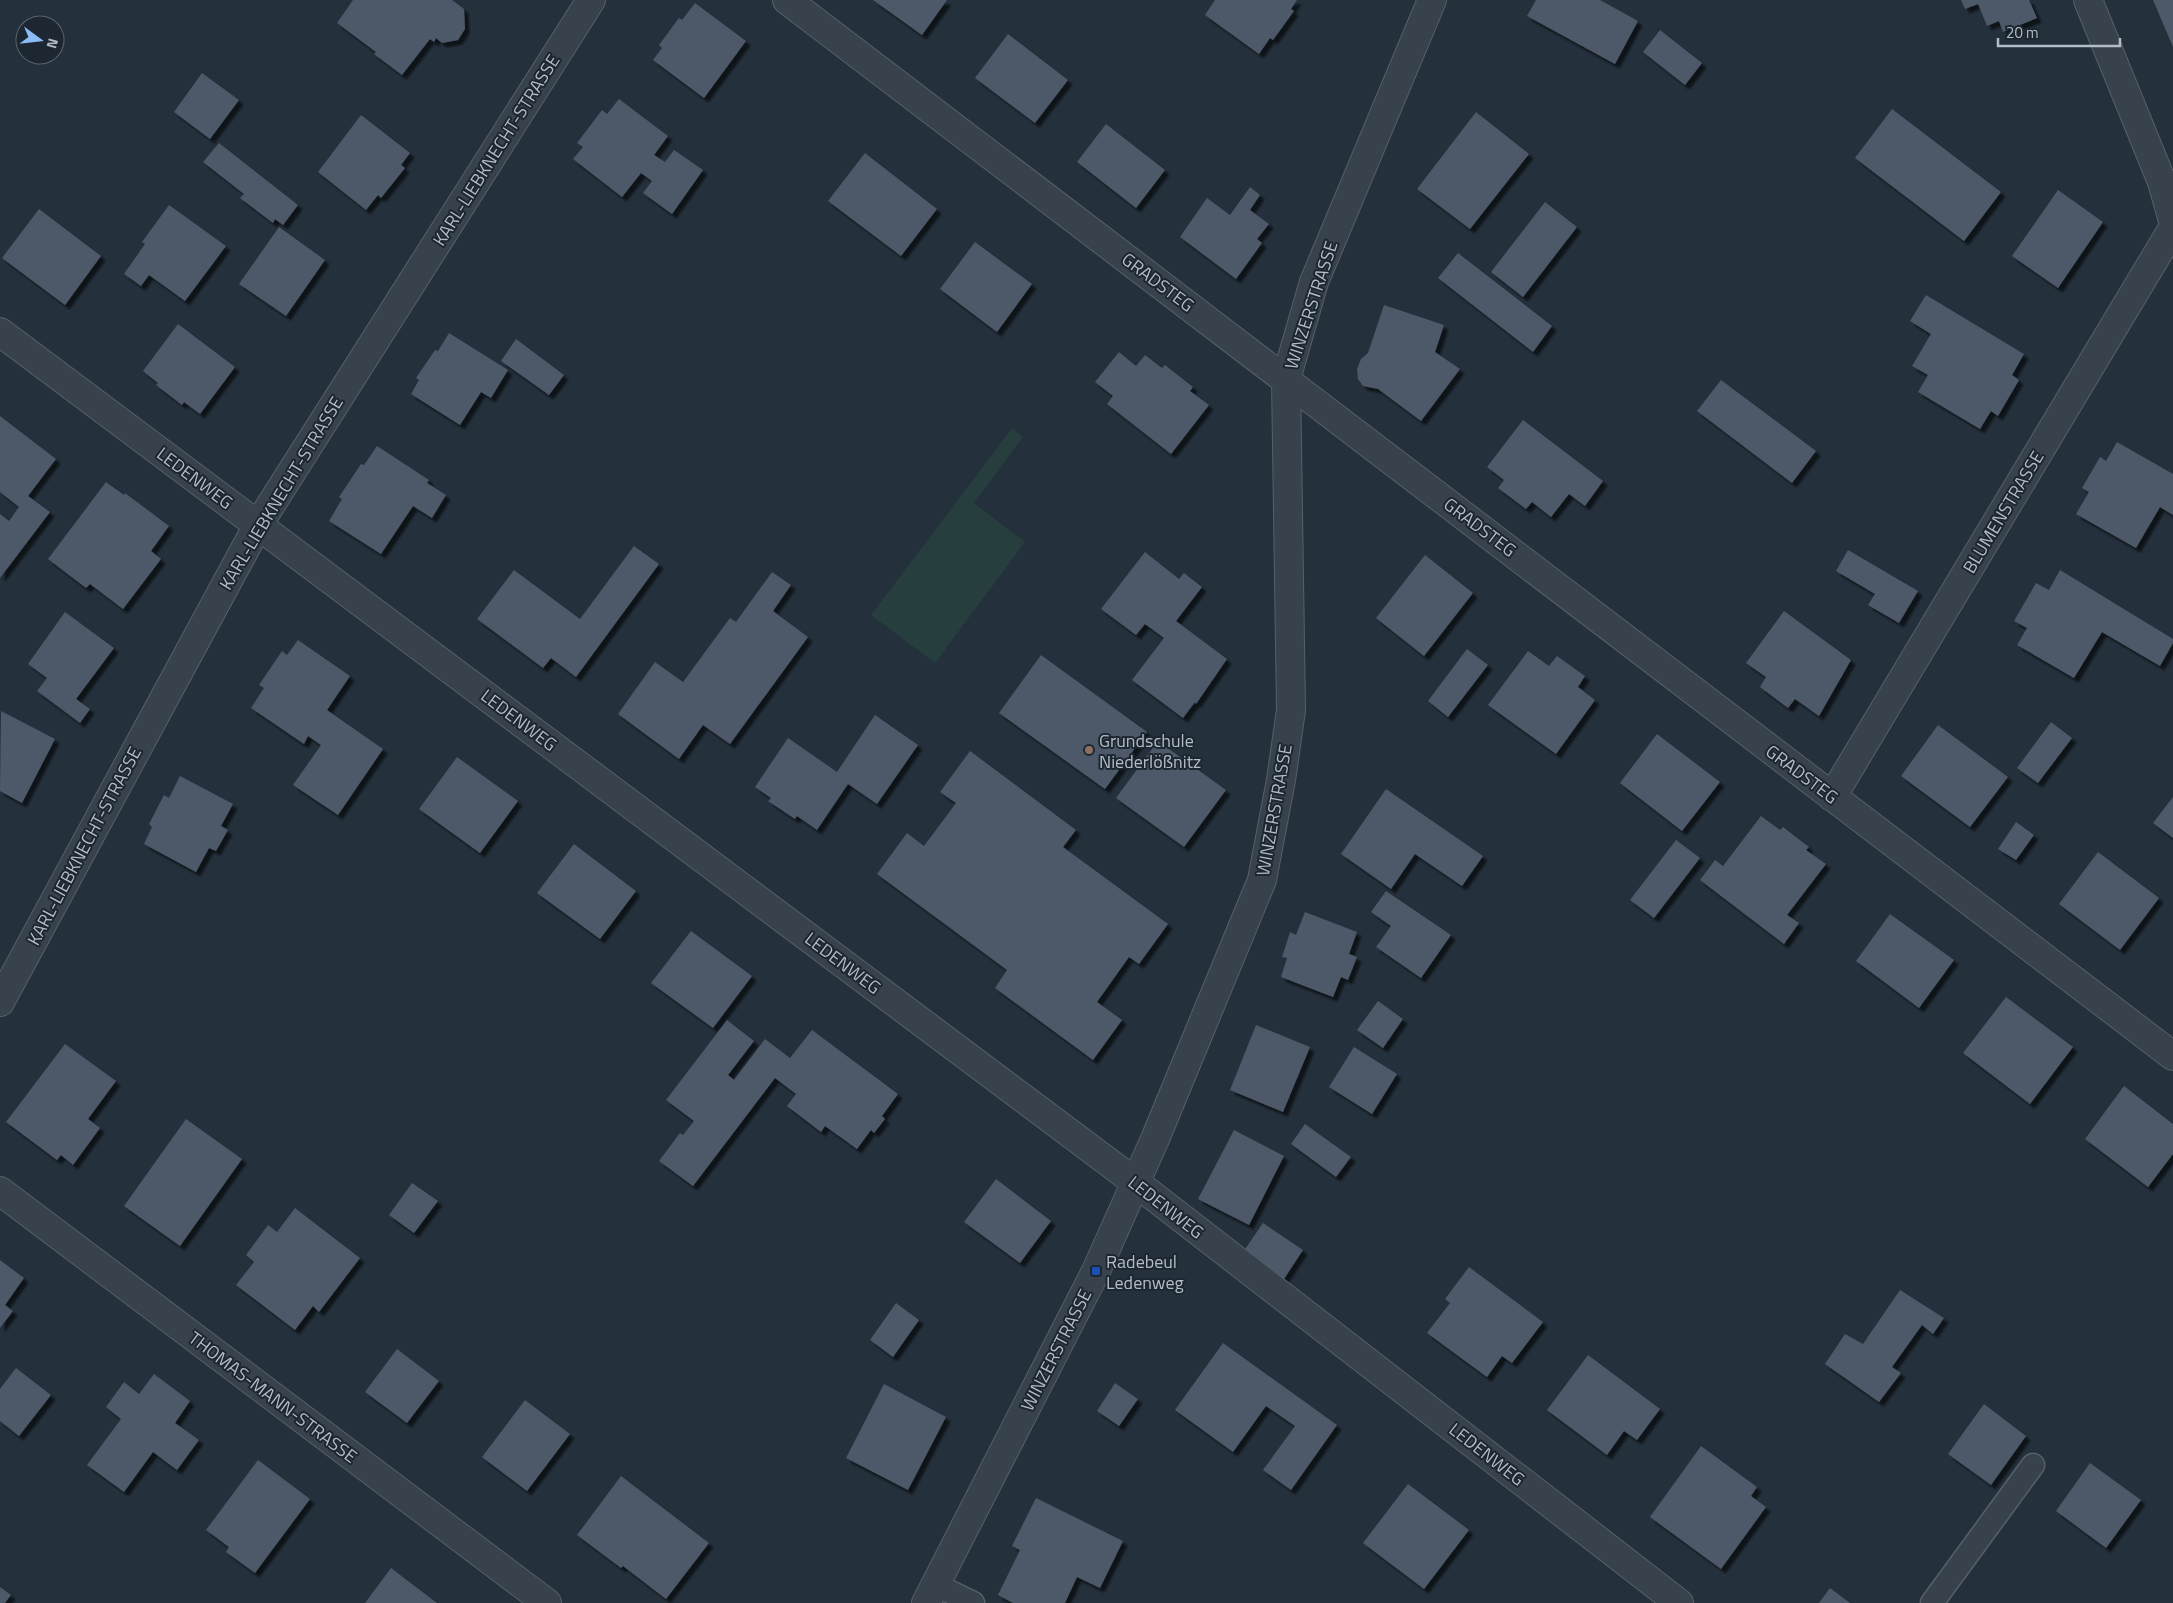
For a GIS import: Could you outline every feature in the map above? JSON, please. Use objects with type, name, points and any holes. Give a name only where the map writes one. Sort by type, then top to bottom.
[{"type":"street","name":"KARL-LIEBKNECHT-STRASSE","points":[[0,1002],[258,525],[591,0]]},
{"type":"street","name":"GRADSTEG","points":[[786,0],[2173,1056]]},
{"type":"street","name":"WINZERSTRASSE","points":[[931,1594],[1096,1271],[1250,913],[1262,880],[1270,844],[1291,710],[1286,379],[1314,282],[1432,0]]},
{"type":"street","points":[[2088,0],[2168,178],[2173,220]]},
{"type":"street","name":"BLUMENSTRASSE","points":[[1832,797],[2173,228]]},
{"type":"street","name":"LEDENWEG","points":[[0,332],[1135,1182],[1679,1603]]},
{"type":"street","name":"THOMAS-MANN-STRASSE","points":[[0,1191],[547,1603]]},
{"type":"lane","points":[[1932,1603],[2034,1465]]},
{"type":"lane","points":[[931,1594],[973,1603]]},
{"type":"green space","points":[[1012,428],[1023,437],[974,503],[1025,542],[935,663],[871,615]]},
{"type":"building","points":[[353,0],[452,0],[464,9],[465,29],[458,40],[442,43],[436,38],[434,42],[430,39],[402,75],[374,54],[376,52],[337,23]]},
{"type":"building","points":[[873,0],[947,0],[922,35]]},
{"type":"building","points":[[1215,0],[1297,0],[1291,9],[1294,11],[1273,40],[1270,38],[1259,54],[1205,15]]},
{"type":"building","points":[[1536,0],[1600,0],[1638,21],[1615,64],[1527,16]]},
{"type":"building","points":[[1961,0],[2029,0],[2037,18],[2003,32],[1999,21],[1987,26],[1978,4],[1965,9]]},
{"type":"building","points":[[2153,0],[2173,0],[2173,47]]},
{"type":"building","points":[[695,3],[746,41],[704,98],[653,60],[662,48],[659,45],[679,18],[682,20]]},
{"type":"building","points":[[1660,30],[1702,63],[1685,85],[1643,52]]},
{"type":"building","points":[[1008,34],[1068,80],[1035,123],[975,78]]},
{"type":"building","points":[[202,73],[239,100],[210,139],[174,112]]},
{"type":"building","points":[[619,99],[668,136],[654,155],[665,162],[674,150],[703,170],[672,214],[643,193],[652,181],[641,173],[622,197],[573,159],[583,147],[577,143],[602,110],[607,114]]},
{"type":"building","points":[[1892,109],[2001,192],[1964,241],[1855,158]]},
{"type":"building","points":[[1476,112],[1529,154],[1470,229],[1417,189]]},
{"type":"building","points":[[361,115],[410,153],[401,165],[405,168],[381,198],[378,195],[366,210],[318,172]]},
{"type":"building","points":[[1106,124],[1165,170],[1136,208],[1077,162]]},
{"type":"building","points":[[219,143],[298,205],[283,225],[275,219],[273,223],[240,198],[244,194],[203,162]]},
{"type":"building","points":[[865,153],[937,209],[901,256],[828,201]]},
{"type":"building","points":[[1250,187],[1260,195],[1250,210],[1269,224],[1257,239],[1262,243],[1236,279],[1180,237],[1207,198],[1230,215]]},
{"type":"building","points":[[2058,190],[2103,222],[2058,288],[2012,256]]},
{"type":"building","points":[[1545,202],[1577,227],[1523,297],[1491,272]]},
{"type":"building","points":[[169,205],[226,246],[185,301],[149,275],[141,286],[124,274],[145,244],[142,242]]},
{"type":"building","points":[[39,209],[101,256],[65,305],[2,258]]},
{"type":"building","points":[[279,227],[325,260],[286,316],[239,284]]},
{"type":"building","points":[[975,242],[1032,284],[997,332],[940,289]]},
{"type":"building","points":[[1458,253],[1552,326],[1533,352],[1438,278]]},
{"type":"building","points":[[1926,295],[2024,354],[2012,375],[2019,380],[1998,416],[1991,411],[1980,429],[1918,392],[1928,375],[1912,366],[1931,334],[1910,321]]},
{"type":"building","points":[[1384,305],[1444,325],[1435,352],[1460,369],[1421,421],[1378,389],[1363,386],[1358,379],[1357,369],[1361,359],[1368,353]]},
{"type":"building","points":[[178,324],[235,367],[200,414],[184,402],[182,405],[156,385],[158,383],[143,371]]},
{"type":"building","points":[[449,333],[508,370],[491,398],[481,392],[460,425],[411,394],[419,380],[416,378],[435,350],[438,351]]},
{"type":"building","points":[[516,339],[564,375],[549,395],[501,361]]},
{"type":"building","points":[[1119,352],[1136,366],[1145,355],[1162,368],[1165,365],[1193,387],[1190,391],[1209,405],[1171,454],[1107,404],[1113,396],[1095,382]]},
{"type":"building","points":[[1721,380],[1816,451],[1792,483],[1697,411]]},
{"type":"building","points":[[0,416],[56,459],[28,496],[50,512],[0,578],[0,514],[9,521],[19,507],[0,492]]},
{"type":"building","points":[[1523,420],[1603,481],[1585,506],[1569,494],[1551,517],[1532,502],[1526,509],[1498,488],[1504,480],[1487,467]]},
{"type":"building","points":[[2117,442],[2173,474],[2173,515],[2160,507],[2136,548],[2076,514],[2089,492],[2082,488],[2100,457],[2106,461]]},
{"type":"building","points":[[377,446],[429,480],[427,483],[446,495],[432,518],[413,506],[381,554],[329,521],[342,499],[339,497],[361,464],[364,465]]},
{"type":"building","points":[[106,482],[124,495],[125,493],[169,526],[151,551],[161,559],[123,609],[90,584],[86,588],[48,559]]},
{"type":"building","points":[[634,546],[659,564],[576,677],[551,658],[543,668],[477,619],[514,570],[580,619]]},
{"type":"building","points":[[1848,550],[1918,591],[1899,623],[1868,605],[1875,594],[1836,571]]},
{"type":"building","points":[[1145,552],[1179,579],[1184,573],[1202,587],[1176,621],[1227,659],[1196,704],[1195,702],[1183,718],[1132,680],[1164,638],[1145,624],[1136,635],[1101,609]]},
{"type":"building","points":[[1425,555],[1473,593],[1424,656],[1376,618]]},
{"type":"building","points":[[2060,570],[2173,639],[2173,643],[2160,666],[2102,632],[2074,678],[2017,645],[2027,628],[2014,621],[2036,583],[2049,590]]},
{"type":"building","points":[[772,572],[791,585],[773,611],[808,637],[730,744],[703,725],[679,759],[618,714],[655,662],[683,682],[730,618],[736,622]]},
{"type":"building","points":[[1784,611],[1851,660],[1819,716],[1795,699],[1788,708],[1760,687],[1766,677],[1746,663]]},
{"type":"building","points":[[65,612],[114,648],[76,699],[90,709],[80,723],[37,691],[47,678],[28,664]]},
{"type":"building","points":[[298,640],[350,676],[327,710],[383,749],[338,815],[293,785],[321,745],[308,736],[304,744],[251,708],[264,688],[259,685],[282,651],[287,655]]},
{"type":"building","points":[[1467,649],[1488,665],[1448,717],[1428,701]]},
{"type":"building","points":[[1528,651],[1549,666],[1557,656],[1585,676],[1578,687],[1595,700],[1556,754],[1488,705]]},
{"type":"building","points":[[1041,655],[1147,732],[1105,789],[999,713]]},
{"type":"building","points":[[1,711],[55,739],[22,803],[0,791]]},
{"type":"building","points":[[875,715],[918,745],[877,804],[848,784],[817,830],[797,816],[795,819],[768,801],[771,798],[755,787],[788,738],[837,772]]},
{"type":"building","points":[[2051,722],[2072,738],[2038,783],[2017,768]]},
{"type":"building","points":[[1938,725],[2008,777],[1970,827],[1901,776]]},
{"type":"building","points":[[1657,734],[1720,782],[1682,831],[1620,783]]},
{"type":"building","points":[[1158,741],[1226,790],[1184,847],[1116,798]]},
{"type":"building","points":[[970,751],[1076,830],[1063,847],[1168,924],[1139,964],[1129,957],[1097,1002],[1122,1020],[1093,1060],[995,988],[1007,970],[877,874],[907,833],[924,846],[956,803],[940,792]]},
{"type":"building","points":[[457,757],[518,801],[480,853],[419,809]]},
{"type":"building","points":[[180,776],[233,804],[221,826],[228,830],[216,851],[209,848],[196,872],[144,844],[152,827],[149,824],[164,795],[169,798]]},
{"type":"building","points":[[1386,789],[1483,856],[1462,886],[1415,854],[1391,889],[1341,854]]},
{"type":"building","points":[[2173,797],[2173,838],[2153,823]]},
{"type":"building","points":[[1761,816],[1780,830],[1783,827],[1809,847],[1806,850],[1826,864],[1787,915],[1799,923],[1784,944],[1700,880],[1715,860],[1723,866]]},
{"type":"building","points":[[2016,822],[2034,835],[2016,860],[1998,849]]},
{"type":"building","points":[[1676,840],[1700,858],[1654,918],[1630,900]]},
{"type":"building","points":[[574,844],[636,891],[600,939],[537,893]]},
{"type":"building","points":[[2098,852],[2159,898],[2120,950],[2059,904]]},
{"type":"building","points":[[1386,891],[1451,935],[1421,978],[1376,947],[1391,926],[1371,912]]},
{"type":"building","points":[[1305,912],[1357,932],[1349,954],[1357,957],[1348,980],[1341,977],[1333,997],[1281,977],[1287,958],[1282,957],[1290,932],[1296,935]]},
{"type":"building","points":[[1890,914],[1954,960],[1919,1008],[1856,961]]},
{"type":"building","points":[[691,931],[752,976],[713,1028],[651,983]]},
{"type":"building","points":[[2006,997],[2073,1047],[2030,1104],[1963,1053]]},
{"type":"building","points":[[1378,1001],[1403,1019],[1383,1048],[1357,1030]]},
{"type":"building","points":[[727,1020],[754,1041],[728,1075],[734,1080],[765,1039],[790,1058],[812,1030],[898,1094],[882,1116],[885,1119],[874,1133],[871,1130],[857,1149],[825,1126],[821,1132],[787,1106],[796,1094],[775,1078],[693,1186],[659,1161],[680,1133],[683,1135],[694,1121],[666,1100]]},
{"type":"building","points":[[1256,1025],[1310,1047],[1283,1112],[1230,1090]]},
{"type":"building","points":[[65,1044],[116,1081],[88,1119],[100,1128],[73,1165],[61,1155],[57,1160],[6,1122]]},
{"type":"building","points":[[1354,1047],[1397,1074],[1372,1114],[1329,1087]]},
{"type":"building","points":[[2124,1086],[2173,1124],[2173,1154],[2148,1187],[2085,1139]]},
{"type":"building","points":[[186,1119],[242,1159],[180,1246],[124,1206]]},
{"type":"building","points":[[1305,1124],[1351,1157],[1336,1177],[1291,1144]]},
{"type":"building","points":[[1234,1130],[1284,1156],[1249,1225],[1198,1199]]},
{"type":"building","points":[[996,1179],[1051,1221],[1020,1263],[964,1222]]},
{"type":"building","points":[[412,1183],[438,1201],[414,1233],[389,1215]]},
{"type":"building","points":[[295,1208],[360,1258],[319,1312],[313,1306],[295,1330],[236,1285],[254,1262],[246,1255],[268,1225],[277,1232]]},
{"type":"building","points":[[1263,1223],[1303,1250],[1282,1282],[1241,1255]]},
{"type":"building","points":[[0,1260],[24,1278],[5,1305],[13,1311],[0,1328]]},
{"type":"building","points":[[1469,1267],[1543,1322],[1512,1363],[1502,1356],[1487,1377],[1427,1333],[1450,1303],[1445,1299]]},
{"type":"building","points":[[1900,1290],[1944,1318],[1933,1334],[1922,1325],[1892,1367],[1901,1373],[1879,1402],[1825,1364],[1845,1334],[1863,1344]]},
{"type":"building","points":[[896,1303],[919,1320],[893,1357],[870,1340]]},
{"type":"building","points":[[1223,1343],[1337,1425],[1291,1490],[1263,1470],[1295,1426],[1266,1406],[1233,1452],[1175,1410]]},
{"type":"building","points":[[397,1349],[439,1381],[407,1423],[365,1392]]},
{"type":"building","points":[[1588,1355],[1660,1409],[1637,1440],[1624,1431],[1607,1455],[1547,1410]]},
{"type":"building","points":[[16,1368],[51,1395],[19,1436],[0,1421],[0,1389]]},
{"type":"building","points":[[154,1374],[190,1401],[175,1423],[199,1440],[177,1470],[153,1452],[124,1492],[87,1465],[121,1419],[106,1407],[124,1382],[139,1394]]},
{"type":"building","points":[[1115,1383],[1138,1399],[1119,1426],[1097,1411]]},
{"type":"building","points":[[884,1384],[946,1417],[908,1490],[846,1458]]},
{"type":"building","points":[[525,1400],[570,1434],[527,1491],[482,1457]]},
{"type":"building","points":[[1984,1404],[2026,1436],[1991,1485],[1948,1454]]},
{"type":"building","points":[[1701,1446],[1757,1487],[1751,1496],[1766,1507],[1721,1569],[1650,1517]]},
{"type":"building","points":[[258,1460],[310,1499],[255,1573],[226,1552],[229,1547],[206,1530]]},
{"type":"building","points":[[2090,1463],[2141,1500],[2106,1548],[2056,1511]]},
{"type":"building","points":[[621,1476],[709,1543],[666,1599],[623,1566],[621,1568],[577,1535]]},
{"type":"building","points":[[1408,1484],[1469,1530],[1424,1589],[1363,1543]]},
{"type":"building","points":[[1036,1498],[1123,1541],[1100,1588],[1077,1577],[1065,1603],[1013,1603],[998,1595],[1020,1550],[1012,1546]]},
{"type":"building","points":[[391,1568],[437,1603],[365,1603]]},
{"type":"building","points":[[0,1587],[11,1595],[5,1603],[0,1603]]},
{"type":"building","points":[[1830,1588],[1850,1603],[1819,1603]]},
{"type":"place","name":"Grundschule Niederlößnitz","points":[[1089,750]]},
{"type":"place","name":"Radebeul Ledenweg","points":[[1096,1271]]}]
